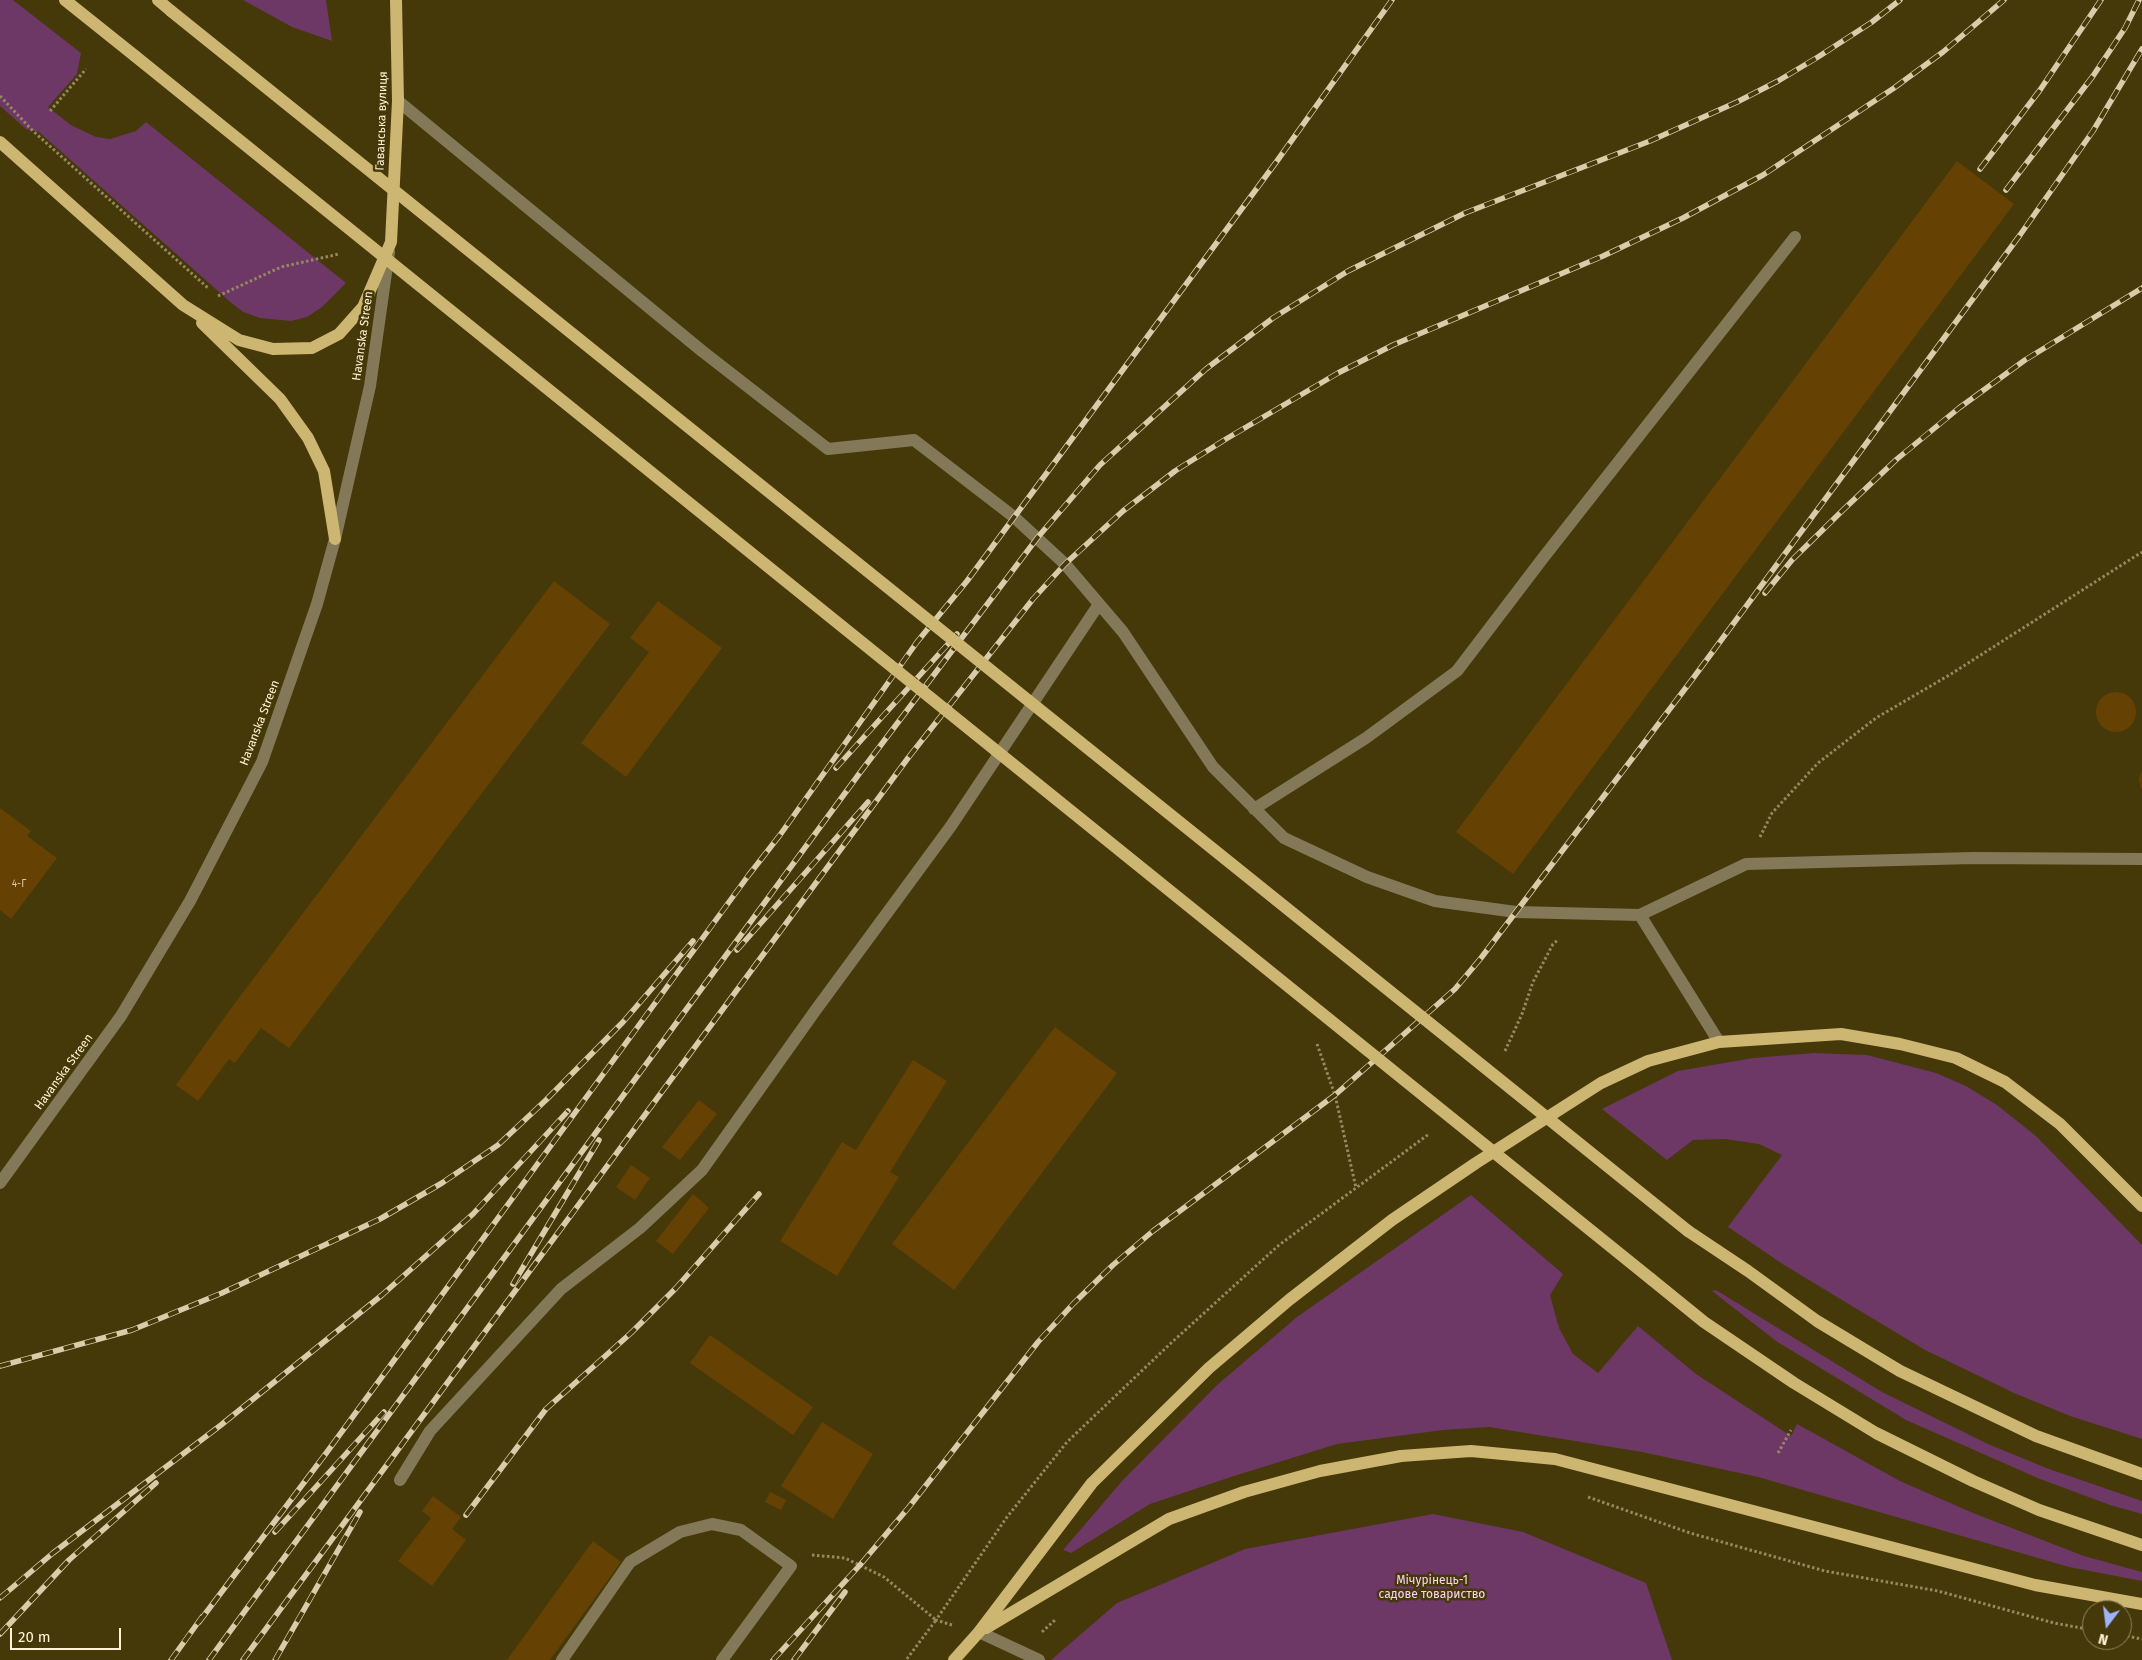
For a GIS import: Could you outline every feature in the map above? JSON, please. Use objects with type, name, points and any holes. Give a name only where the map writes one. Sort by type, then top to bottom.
[{"type":"main road","points":[[65,0],[1704,1322],[1794,1383],[1876,1433],[1973,1481],[2039,1510],[2142,1545]]},
{"type":"main road","points":[[158,0],[1688,1232],[1748,1271],[1817,1321],[1900,1371],[2036,1436],[2142,1474]]},
{"type":"main road","name":"Гаванська вулиця","points":[[391,242],[398,101],[396,0]]},
{"type":"main road","points":[[0,142],[183,305],[280,399],[308,438],[324,472],[335,539]]},
{"type":"main road","points":[[183,305],[239,340],[273,349],[312,348],[339,334],[363,307],[391,242]]},
{"type":"main road","points":[[954,1660],[979,1632],[1092,1483],[1209,1368],[1290,1300],[1392,1220],[1476,1163],[1601,1083],[1648,1062],[1719,1042],[1841,1034],[1900,1044],[1956,1058],[2005,1082],[2060,1124],[2142,1206]]},
{"type":"main road","points":[[979,1632],[1169,1519],[1244,1492],[1320,1471],[1401,1456],[1471,1451],[1555,1458],[2035,1585],[2142,1604]]},
{"type":"street","points":[[398,101],[702,351],[828,449],[914,440],[1038,538],[1065,564],[1123,632],[1213,767],[1284,838],[1367,877],[1434,901],[1516,912],[1640,915],[1746,864],[1973,858],[2142,859]]},
{"type":"street","points":[[1254,809],[1366,738],[1457,671],[1543,558],[1795,237]]},
{"type":"street","name":"Havanska Streen","points":[[0,1182],[122,1016],[190,900],[262,762],[317,604],[335,539],[370,386],[391,242]]},
{"type":"street","points":[[400,1480],[430,1431],[561,1288],[640,1228],[702,1170],[820,1003],[951,826],[1099,604]]},
{"type":"street","points":[[1640,915],[1719,1042]]},
{"type":"street","points":[[562,1660],[630,1562],[680,1532],[712,1524],[741,1530],[791,1566],[722,1660]]},
{"type":"street","points":[[979,1632],[1039,1660]]},
{"type":"path","points":[[50,111],[86,69]]},
{"type":"path","points":[[0,96],[33,131],[217,296],[281,267],[343,253]]},
{"type":"path","points":[[1746,864],[1772,813],[1818,762],[1876,718],[1952,674],[2142,552]]},
{"type":"path","points":[[1502,1058],[1522,1014],[1533,982],[1553,944],[1592,914]]},
{"type":"path","points":[[906,1660],[1007,1517],[1068,1442],[1170,1344],[1279,1245],[1432,1132]]},
{"type":"path","points":[[1778,1453],[1791,1430]]},
{"type":"path","points":[[1581,1494],[1690,1533],[1824,1571],[1938,1591],[2054,1623],[2082,1628]]},
{"type":"path","points":[[770,1550],[845,1558],[884,1577],[936,1620],[979,1632]]},
{"type":"path","points":[[1022,1652],[1060,1616]]},
{"type":"green space","points":[[0,0],[13,0],[81,53],[77,74],[48,107],[71,125],[96,137],[110,139],[136,131],[146,122],[346,283],[322,307],[307,317],[291,321],[260,318],[243,312],[228,300],[39,132],[26,129],[0,106]]},
{"type":"green space","points":[[243,0],[326,0],[332,41],[292,27]]},
{"type":"green space","points":[[1814,1053],[1867,1055],[1936,1073],[1966,1086],[1997,1105],[2036,1136],[2142,1245],[2142,1439],[2070,1416],[2014,1393],[1925,1350],[1784,1265],[1728,1227],[1782,1155],[1759,1144],[1725,1139],[1693,1140],[1667,1160],[1602,1109],[1678,1071],[1753,1058]]},
{"type":"green space","points":[[1471,1195],[1563,1274],[1550,1295],[1559,1328],[1573,1354],[1598,1373],[1638,1326],[1696,1374],[1791,1436],[1797,1424],[1900,1481],[1973,1513],[2084,1556],[2142,1572],[2142,1581],[2069,1567],[1758,1477],[1642,1452],[1489,1427],[1443,1430],[1337,1444],[1150,1504],[1071,1553],[1063,1550],[1123,1480],[1217,1385],[1297,1317]]},
{"type":"green space","points":[[1716,1290],[1882,1392],[1988,1444],[2049,1469],[2142,1501],[2142,1514],[2110,1505],[2040,1479],[1906,1420],[1776,1341],[1712,1291]]},
{"type":"green space","name":"Мічурінець-1 садове товариство","points":[[1433,1514],[1523,1532],[1646,1583],[1672,1660],[1051,1660],[1117,1603],[1245,1549]]},
{"type":"building","points":[[1957,161],[2014,204],[1513,874],[1456,832]]},
{"type":"building","points":[[554,581],[610,624],[289,1048],[261,1028],[235,1063],[229,1059],[198,1101],[176,1085],[232,1007]]},
{"type":"building","points":[[658,601],[722,648],[626,777],[581,743],[649,652],[630,638]]},
{"type":"building","points":[[2120,692],[2127,695],[2133,701],[2136,712],[2135,720],[2127,729],[2120,732],[2112,732],[2105,729],[2097,720],[2096,708],[2099,701],[2108,693]]},
{"type":"building","points":[[2141,771],[2142,788],[2139,779]]},
{"type":"building","points":[[0,808],[31,831],[27,836],[57,858],[11,919],[0,910]]},
{"type":"building","points":[[1055,1027],[1117,1073],[954,1290],[892,1244]]},
{"type":"building","points":[[913,1060],[947,1081],[890,1172],[899,1177],[837,1276],[780,1241],[842,1142],[856,1150]]},
{"type":"building","points":[[699,1100],[717,1114],[680,1160],[662,1147]]},
{"type":"building","points":[[631,1165],[650,1178],[635,1200],[616,1187]]},
{"type":"building","points":[[693,1194],[709,1208],[673,1254],[656,1241]]},
{"type":"building","points":[[710,1335],[813,1407],[793,1435],[690,1363]]},
{"type":"building","points":[[822,1422],[873,1454],[833,1519],[781,1486]]},
{"type":"building","points":[[770,1492],[786,1500],[781,1510],[765,1502]]},
{"type":"building","points":[[433,1496],[461,1517],[452,1529],[466,1540],[432,1586],[398,1561],[431,1518],[422,1511]]},
{"type":"building","points":[[593,1541],[621,1562],[550,1660],[507,1660]]},
{"type":"railway","points":[[199,1622],[327,1452],[748,876],[780,835],[917,642],[967,581],[1277,161],[1392,0]]},
{"type":"railway","points":[[209,1660],[859,774],[1038,537],[1100,465],[1206,369],[1273,318],[1348,271],[1465,213],[1650,141],[1737,102],[1778,81],[1818,57],[1872,22],[1900,0]]},
{"type":"railway","points":[[243,1660],[908,758],[1033,599],[1065,564],[1123,511],[1175,471],[1338,373],[1393,345],[1603,256],[1683,218],[1763,175],[1894,88],[1943,52],[2004,0]]},
{"type":"railway","points":[[1980,169],[2040,90],[2101,0]]},
{"type":"railway","points":[[2006,190],[2093,76],[2125,28],[2139,0]]},
{"type":"railway","points":[[773,1660],[860,1565],[909,1507],[1038,1342],[1074,1303],[1113,1265],[1153,1231],[1335,1095],[1455,989],[1481,958],[1694,677],[2020,235],[2093,131],[2142,49]]},
{"type":"railway","points":[[1765,593],[1792,560],[1843,510],[1897,459],[1959,408],[2025,360],[2142,288]]},
{"type":"railway","points":[[836,768],[957,634]]},
{"type":"railway","points":[[737,950],[868,802]]},
{"type":"railway","points":[[0,1366],[132,1330],[222,1293],[380,1219],[442,1183],[498,1145],[546,1100],[623,1022],[693,941]]},
{"type":"railway","points":[[0,1598],[53,1553],[221,1425],[382,1295],[473,1214],[568,1111]]},
{"type":"railway","points":[[513,1284],[599,1140]]},
{"type":"railway","points":[[466,1515],[546,1409],[631,1333],[676,1288],[759,1194]]},
{"type":"railway","points":[[275,1532],[384,1412]]},
{"type":"railway","points":[[0,1634],[69,1560],[156,1483]]},
{"type":"railway","points":[[275,1660],[360,1512]]},
{"type":"railway","points":[[794,1660],[845,1592]]},
{"type":"railway","points":[[171,1660],[202,1617]]}]
